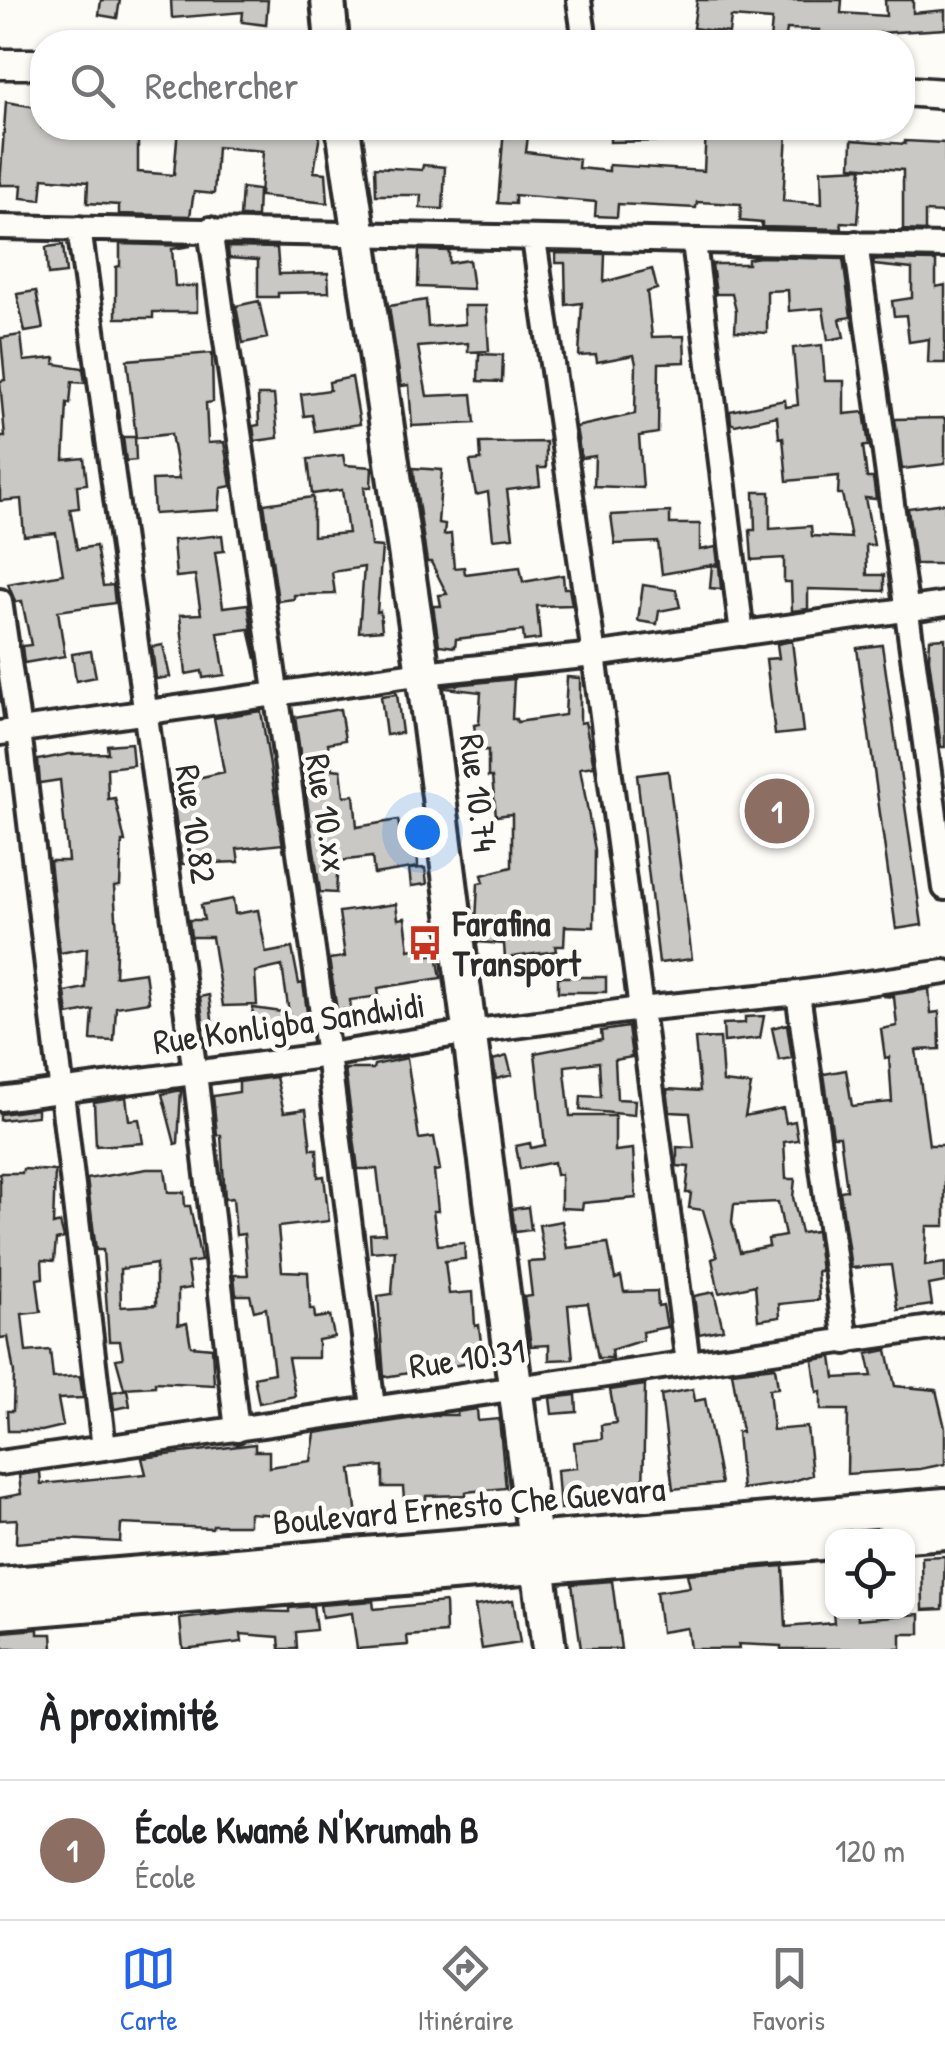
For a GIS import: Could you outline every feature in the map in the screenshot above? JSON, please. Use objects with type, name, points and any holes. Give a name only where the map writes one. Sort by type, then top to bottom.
[{"type":"main road","points":[[328,0],[331,30]]},
{"type":"main road","name":"Rue 10.74","points":[[344,140],[423,674],[549,1649]]},
{"type":"main road","name":"Boulevard Ernesto Che Guevara","points":[[0,1612],[945,1506]]},
{"type":"main road","points":[[915,1534],[945,1532]]},
{"type":"main road","name":"Boulevard Ernesto Che Guevara","points":[[0,1585],[537,1554],[825,1542]]},
{"type":"street","points":[[579,0],[583,30]]},
{"type":"street","points":[[0,64],[30,64]]},
{"type":"street","points":[[915,92],[945,94]]},
{"type":"street","points":[[0,227],[945,246]]},
{"type":"street","name":"Rue 10.82","points":[[79,228],[195,1073],[236,1430]]},
{"type":"street","name":"Rue 10.xx","points":[[210,229],[328,1055],[373,1407]]},
{"type":"street","points":[[534,240],[594,655],[688,1363]]},
{"type":"street","points":[[694,242],[742,634]]},
{"type":"street","points":[[856,244],[945,888]]},
{"type":"street","points":[[0,601],[10,732],[62,1091],[104,1448]]},
{"type":"street","points":[[10,732],[945,604]]},
{"type":"street","name":"Rue Konligba Sandwidi","points":[[0,1098],[640,1009],[798,993],[945,972]]},
{"type":"street","points":[[798,993],[846,1342]]},
{"type":"street","name":"Rue 10.31","points":[[0,1462],[945,1326]]},
{"type":"building","points":[[101,0],[120,0],[117,18],[99,15]]},
{"type":"building","points":[[171,0],[268,0],[266,25],[242,22],[243,12],[172,18]]},
{"type":"building","points":[[697,0],[842,0],[841,13],[886,16],[885,0],[913,0],[913,13],[945,10],[945,29],[771,30],[772,20],[731,17],[729,30],[693,28]]},
{"type":"building","points":[[6,102],[30,106],[30,140],[138,140],[138,172],[174,175],[177,140],[319,140],[314,172],[326,173],[328,203],[260,196],[263,151],[217,147],[214,194],[194,192],[190,216],[119,214],[119,205],[87,203],[88,182],[43,178],[41,200],[21,198],[22,185],[0,185]]},
{"type":"building","points":[[503,140],[528,140],[526,152],[579,159],[578,168],[609,171],[609,165],[704,171],[705,140],[787,140],[783,201],[822,204],[821,170],[862,168],[858,223],[841,222],[842,229],[762,227],[762,223],[740,221],[741,204],[697,202],[696,208],[618,204],[617,217],[595,216],[596,202],[515,195],[515,204],[498,203]]},
{"type":"building","points":[[610,140],[665,140],[665,141]]},
{"type":"building","points":[[852,140],[945,143],[945,213],[925,212],[925,231],[903,230],[903,170],[851,166]]},
{"type":"building","points":[[423,165],[445,167],[443,209],[420,208],[421,195],[376,195],[375,167],[422,170]]},
{"type":"building","points":[[242,188],[258,190],[257,217],[240,217]]},
{"type":"building","points":[[120,244],[191,246],[172,249],[175,286],[197,286],[197,312],[153,312],[153,318],[116,318]]},
{"type":"building","points":[[63,245],[66,273],[48,275],[46,247]]},
{"type":"building","points":[[228,247],[277,248],[279,274],[328,273],[329,292],[258,297],[258,260],[229,258]]},
{"type":"building","points":[[419,250],[449,251],[449,263],[469,260],[473,289],[418,287]]},
{"type":"building","points":[[556,253],[605,254],[604,282],[652,269],[657,289],[647,292],[652,337],[684,336],[685,362],[659,363],[658,433],[639,436],[643,488],[594,486],[595,456],[581,458],[576,427],[635,414],[636,364],[634,355],[597,362],[596,355],[579,356],[582,303],[566,305],[565,263],[556,263]]},
{"type":"building","points":[[748,259],[843,259],[851,317],[840,319],[844,337],[828,340],[823,308],[789,311],[788,290],[767,291],[767,333],[735,331],[732,294],[716,294],[712,264],[748,264]]},
{"type":"building","points":[[873,260],[936,261],[936,287],[945,285],[945,363],[928,363],[929,339],[909,342],[906,315],[894,316],[892,301],[912,298],[912,269],[874,265]]},
{"type":"building","points":[[36,291],[43,329],[25,332],[17,294]]},
{"type":"building","points":[[426,300],[428,327],[465,324],[464,306],[486,306],[489,351],[468,352],[468,343],[418,347],[427,396],[472,394],[475,423],[412,426],[409,385],[401,386],[389,306]]},
{"type":"building","points":[[259,301],[267,338],[243,343],[236,306]]},
{"type":"building","points":[[21,335],[24,361],[55,358],[55,364],[83,368],[85,383],[72,382],[70,404],[67,403],[64,460],[84,458],[87,484],[77,485],[79,508],[70,509],[77,549],[96,546],[103,586],[113,585],[115,603],[58,611],[65,656],[24,663],[22,646],[31,645],[22,601],[15,602],[8,584],[63,574],[56,533],[24,536],[21,499],[0,501],[0,437],[5,437],[1,338]]},
{"type":"building","points":[[822,345],[825,381],[844,381],[844,414],[864,412],[869,446],[863,446],[867,478],[873,478],[876,499],[865,498],[874,545],[866,545],[867,575],[884,575],[884,591],[808,589],[808,609],[792,611],[791,582],[784,582],[784,558],[752,560],[754,492],[770,492],[770,529],[811,526],[812,536],[851,538],[842,494],[838,494],[839,476],[787,481],[777,416],[735,425],[731,423],[730,411],[785,400],[786,407],[798,405],[793,348]]},
{"type":"building","points":[[212,353],[213,402],[206,403],[208,443],[224,442],[231,486],[221,488],[219,510],[154,514],[152,480],[179,479],[171,434],[136,438],[127,360]]},
{"type":"building","points":[[479,354],[503,355],[502,382],[478,381]]},
{"type":"building","points":[[352,377],[360,424],[315,431],[312,415],[304,416],[301,394],[330,390],[329,382]]},
{"type":"building","points":[[258,395],[274,395],[278,438],[255,441]]},
{"type":"building","points":[[945,418],[945,464],[902,469],[895,419]]},
{"type":"building","points":[[123,437],[135,437],[136,460],[126,461]]},
{"type":"building","points":[[546,442],[546,468],[538,468],[540,486],[507,490],[513,537],[493,539],[488,492],[476,495],[470,461],[481,460],[480,443]]},
{"type":"building","points":[[343,455],[345,465],[372,467],[371,487],[364,487],[371,546],[382,547],[377,612],[380,611],[382,630],[359,632],[364,567],[332,572],[335,594],[294,595],[294,599],[278,601],[264,504],[313,497],[313,536],[348,533],[342,490],[312,494],[308,459]]},
{"type":"building","points":[[413,468],[442,470],[438,523],[445,524],[444,535],[451,534],[454,568],[464,567],[465,574],[520,567],[523,582],[563,575],[572,605],[537,606],[540,639],[524,641],[523,631],[456,639],[455,647],[439,645],[433,606],[441,606],[439,595],[447,594],[431,562],[427,562]]},
{"type":"building","points":[[945,503],[945,564],[915,564],[908,508]]},
{"type":"building","points":[[670,512],[670,524],[700,524],[700,550],[716,547],[718,564],[662,574],[658,542],[615,544],[611,515]]},
{"type":"building","points":[[222,535],[224,551],[215,552],[223,607],[248,604],[256,659],[249,629],[218,633],[225,675],[203,678],[202,671],[186,674],[180,615],[201,614],[195,575],[176,577],[173,540]]},
{"type":"building","points":[[712,565],[719,566],[721,589],[710,588]]},
{"type":"building","points":[[643,585],[676,590],[680,607],[659,611],[657,624],[638,621]]},
{"type":"building","points":[[945,638],[945,747],[941,747],[929,659],[930,639]]},
{"type":"building","points":[[792,641],[803,732],[775,735],[766,659],[779,658],[777,644]]},
{"type":"building","points":[[163,645],[170,677],[156,679],[152,647]]},
{"type":"building","points":[[882,645],[922,925],[896,929],[857,648]]},
{"type":"building","points":[[91,651],[96,677],[76,681],[72,654]]},
{"type":"building","points":[[567,677],[580,678],[580,723],[585,722],[594,766],[580,768],[595,850],[594,927],[565,926],[564,946],[555,946],[556,951],[505,958],[504,944],[478,942],[476,922],[482,875],[512,867],[512,814],[496,816],[492,777],[488,777],[488,750],[478,751],[474,725],[479,724],[481,692],[445,686],[514,679],[512,719],[517,722],[565,715]]},
{"type":"building","points":[[397,694],[402,733],[386,735],[381,696]]},
{"type":"building","points":[[340,709],[345,740],[328,743],[332,769],[341,770],[344,796],[354,795],[357,827],[398,820],[400,832],[417,832],[418,867],[374,874],[372,857],[338,861],[336,893],[320,892],[295,717]]},
{"type":"building","points":[[261,711],[284,852],[282,844],[237,849],[239,862],[182,864],[171,784],[224,772],[214,718]]},
{"type":"building","points":[[131,743],[133,765],[107,768],[108,799],[115,798],[125,842],[120,886],[114,887],[115,976],[145,972],[149,1002],[116,1007],[114,1041],[91,1040],[93,1010],[68,1015],[65,992],[85,988],[87,948],[60,953],[50,861],[68,861],[60,780],[40,783],[38,760],[108,753],[107,745]]},
{"type":"building","points":[[668,771],[692,959],[659,963],[637,775]]},
{"type":"building","points":[[425,868],[427,884],[411,886],[409,869]]},
{"type":"building","points":[[233,899],[235,914],[258,910],[266,953],[292,948],[299,984],[303,983],[309,1026],[304,1030],[250,1030],[253,1008],[289,1013],[282,966],[255,972],[257,1005],[223,1006],[212,937],[191,937],[189,920],[204,920],[201,905]]},
{"type":"building","points":[[396,904],[398,919],[405,918],[409,950],[429,946],[430,955],[437,954],[441,978],[378,988],[379,996],[350,1000],[351,1009],[337,1010],[329,959],[345,957],[339,912]]},
{"type":"building","points":[[558,977],[606,977],[606,992],[558,992]]},
{"type":"building","points":[[929,989],[931,1013],[939,1012],[940,1049],[916,1050],[929,1145],[945,1145],[945,1226],[927,1226],[925,1266],[945,1263],[945,1282],[929,1285],[932,1305],[898,1310],[891,1265],[851,1268],[840,1191],[847,1190],[840,1136],[833,1136],[824,1074],[846,1070],[852,1106],[892,1102],[889,1057],[885,1058],[881,1029],[897,1026],[894,997],[883,996]]},
{"type":"building","points":[[209,995],[213,1027],[204,1028],[200,997]]},
{"type":"building","points":[[764,1016],[760,1038],[724,1042],[723,1024],[745,1023],[745,1017]]},
{"type":"building","points":[[787,1024],[792,1058],[779,1060],[772,1028]]},
{"type":"building","points":[[628,1027],[632,1057],[615,1060],[617,1099],[635,1100],[634,1115],[580,1110],[581,1096],[601,1097],[599,1062],[565,1066],[565,1072],[570,1116],[615,1116],[615,1151],[633,1149],[636,1198],[583,1203],[582,1209],[561,1208],[561,1174],[556,1175],[554,1162],[520,1169],[516,1146],[545,1145],[535,1053],[602,1040],[601,1031]]},
{"type":"building","points":[[720,1038],[723,1082],[751,1085],[745,1116],[783,1108],[786,1123],[795,1121],[798,1140],[784,1142],[786,1179],[795,1179],[793,1197],[801,1233],[816,1231],[821,1271],[817,1271],[819,1300],[779,1304],[780,1317],[758,1320],[755,1285],[719,1293],[712,1259],[717,1257],[703,1210],[689,1208],[689,1167],[677,1166],[677,1147],[694,1148],[690,1113],[670,1112],[667,1089],[700,1091],[695,1039]],"holes":[[[778,1202],[785,1236],[768,1239],[769,1246],[740,1252],[732,1222],[734,1204]]]},
{"type":"building","points":[[507,1056],[512,1075],[496,1079],[493,1060]]},
{"type":"building","points":[[407,1058],[419,1139],[434,1137],[440,1170],[434,1171],[438,1211],[433,1211],[438,1245],[464,1243],[465,1259],[445,1261],[449,1294],[473,1292],[483,1361],[384,1377],[378,1296],[392,1294],[395,1250],[371,1252],[370,1234],[385,1233],[377,1169],[358,1169],[345,1069],[373,1069],[374,1065]]},
{"type":"building","points":[[276,1077],[284,1112],[306,1109],[311,1149],[317,1149],[318,1177],[324,1176],[329,1221],[278,1227],[282,1271],[308,1272],[310,1309],[314,1309],[315,1318],[330,1316],[334,1337],[318,1340],[318,1358],[288,1358],[295,1396],[259,1403],[254,1377],[274,1373],[266,1308],[254,1311],[250,1295],[236,1295],[234,1275],[248,1275],[244,1234],[236,1235],[233,1198],[225,1199],[221,1135],[217,1135],[213,1096],[239,1092],[239,1082]]},
{"type":"building","points":[[181,1090],[178,1143],[175,1144],[162,1094]]},
{"type":"building","points":[[126,1097],[129,1120],[139,1119],[143,1143],[96,1146],[94,1102]]},
{"type":"building","points":[[37,1109],[37,1116],[0,1120],[0,1114]]},
{"type":"building","points":[[23,1169],[55,1171],[53,1225],[60,1223],[64,1238],[56,1240],[54,1261],[42,1260],[43,1278],[37,1279],[41,1312],[22,1314],[26,1352],[50,1350],[53,1378],[80,1376],[83,1398],[58,1399],[63,1426],[42,1431],[8,1431],[7,1411],[13,1411],[14,1373],[8,1337],[0,1338],[0,1173],[22,1173]]},
{"type":"building","points":[[165,1169],[168,1192],[184,1192],[201,1261],[187,1263],[191,1288],[178,1290],[178,1325],[187,1323],[191,1346],[212,1348],[214,1385],[155,1382],[155,1386],[124,1388],[116,1359],[123,1358],[120,1341],[109,1341],[103,1250],[96,1250],[87,1179]],"holes":[[[156,1264],[156,1305],[121,1307],[120,1269]]]},
{"type":"building","points":[[528,1207],[531,1230],[515,1232],[512,1209]]},
{"type":"building","points":[[562,1221],[567,1248],[608,1243],[615,1279],[621,1277],[624,1292],[657,1291],[658,1306],[663,1305],[667,1327],[642,1332],[643,1340],[611,1350],[612,1358],[598,1358],[588,1303],[568,1305],[573,1359],[549,1360],[549,1345],[531,1346],[524,1297],[532,1296],[528,1262],[545,1261],[539,1225]]},
{"type":"building","points":[[714,1292],[723,1329],[699,1334],[694,1296]]},
{"type":"building","points":[[887,1350],[895,1386],[936,1390],[945,1428],[945,1464],[847,1474],[848,1410],[821,1410],[821,1391],[817,1392],[813,1360],[832,1357],[835,1378],[872,1376],[867,1354]]},
{"type":"building","points":[[775,1367],[778,1388],[769,1389],[773,1430],[807,1427],[812,1475],[742,1489],[737,1432],[742,1432],[732,1372]]},
{"type":"building","points":[[645,1385],[643,1497],[621,1496],[621,1501],[560,1509],[557,1470],[577,1468],[574,1442],[602,1439],[601,1425],[616,1423],[610,1390]]},
{"type":"building","points":[[127,1389],[130,1406],[114,1409],[112,1392]]},
{"type":"building","points":[[693,1389],[695,1401],[705,1399],[721,1484],[673,1489],[661,1395]]},
{"type":"building","points":[[576,1395],[577,1412],[552,1414],[550,1398]]},
{"type":"building","points":[[477,1409],[478,1421],[499,1419],[506,1488],[426,1496],[426,1509],[405,1511],[403,1487],[383,1487],[383,1466],[351,1469],[358,1524],[338,1527],[338,1522],[294,1526],[293,1516],[249,1513],[249,1525],[212,1528],[121,1524],[120,1542],[63,1539],[16,1543],[17,1519],[0,1520],[0,1498],[21,1494],[19,1475],[40,1472],[41,1484],[146,1474],[142,1458],[255,1444],[255,1451],[269,1451],[269,1467],[311,1461],[315,1433],[457,1415]]},
{"type":"building","points":[[945,1556],[943,1609],[923,1610],[922,1557]]},
{"type":"building","points":[[783,1566],[786,1627],[834,1623],[834,1619],[915,1619],[915,1614],[920,1614],[920,1634],[901,1634],[901,1649],[781,1649],[738,1644],[739,1649],[690,1649],[687,1628],[661,1632],[656,1592],[690,1587],[687,1574]]},
{"type":"building","points":[[612,1581],[621,1649],[581,1649],[572,1584]]},
{"type":"building","points":[[513,1600],[520,1643],[482,1649],[475,1606]]},
{"type":"building","points":[[373,1601],[374,1609],[445,1602],[446,1633],[407,1636],[408,1645],[357,1649],[352,1613],[322,1617],[320,1605]]},
{"type":"building","points":[[313,1606],[316,1630],[296,1632],[297,1649],[280,1649],[279,1637],[241,1634],[242,1642],[183,1649],[180,1619],[248,1611],[289,1612],[289,1608]]},
{"type":"building","points":[[38,1629],[38,1634],[52,1634],[53,1649],[3,1649],[2,1632]]},
{"type":"place","name":"École Kwamé N'Krumah B","points":[[777,811]]},
{"type":"place","name":"Farafina Transport","points":[[425,943]]}]
